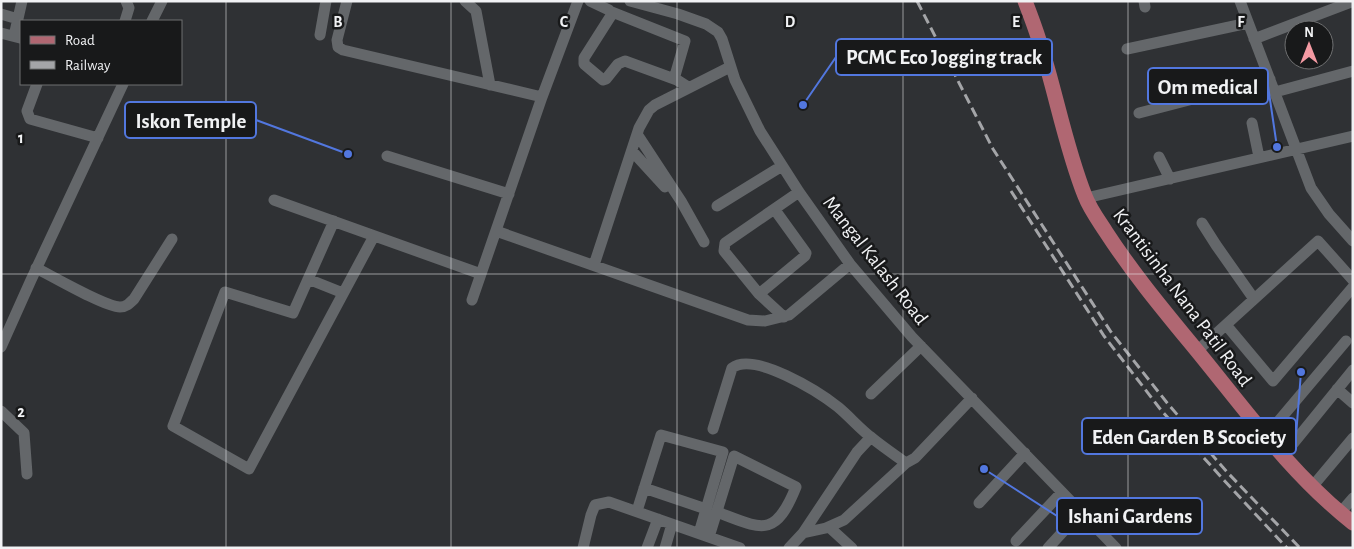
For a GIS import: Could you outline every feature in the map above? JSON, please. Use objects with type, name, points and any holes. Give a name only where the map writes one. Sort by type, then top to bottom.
[{"type":"main road","name":"Krantisinha Nana Patil Road","points":[[1025,1],[1039,39],[1068,144],[1086,198],[1122,257],[1166,314],[1283,456],[1312,487],[1353,523]]},
{"type":"street","points":[[1,33],[18,37],[18,19],[22,1]]},
{"type":"street","points":[[125,20],[129,8],[126,1]]},
{"type":"street","points":[[152,20],[162,1]]},
{"type":"street","points":[[320,35],[326,1]]},
{"type":"street","points":[[347,1],[337,40],[338,47],[343,50],[542,97]]},
{"type":"street","points":[[465,1],[476,11],[490,85]]},
{"type":"street","points":[[472,300],[542,97],[578,1]]},
{"type":"street","points":[[590,1],[612,12],[682,38],[685,41],[674,79]]},
{"type":"street","name":"Mangal Kalash Road","points":[[630,1],[678,14],[713,27],[718,32],[722,38],[730,67],[752,116],[799,192],[850,264],[921,346],[1082,512],[1111,546]]},
{"type":"street","points":[[1240,1],[1311,188],[1329,214],[1353,241]]},
{"type":"street","points":[[1254,39],[1351,2]]},
{"type":"street","points":[[612,12],[584,58],[584,64],[603,80],[606,79],[618,64],[626,61],[693,84]]},
{"type":"street","points":[[1,14],[18,19]]},
{"type":"street","points":[[1127,49],[1248,23]]},
{"type":"street","points":[[594,265],[644,117],[655,105],[693,84],[730,67]]},
{"type":"street","points":[[1275,92],[1353,71]]},
{"type":"street","points":[[1139,114],[1270,79]]},
{"type":"street","points":[[36,85],[27,112],[30,119],[98,138]]},
{"type":"street","points":[[1,347],[123,85]]},
{"type":"street","points":[[1252,123],[1260,157]]},
{"type":"street","points":[[637,134],[681,201],[704,242]]},
{"type":"street","points":[[1086,198],[1353,136]]},
{"type":"street","points":[[632,151],[669,192]]},
{"type":"street","points":[[387,156],[509,194]]},
{"type":"street","points":[[1159,157],[1170,179]]},
{"type":"street","points":[[717,206],[782,166]]},
{"type":"street","points":[[784,316],[759,294],[724,252],[724,246],[725,243],[799,192]]},
{"type":"street","points":[[274,200],[481,274]]},
{"type":"street","points":[[759,294],[805,256],[806,253],[775,210]]},
{"type":"street","points":[[334,221],[293,313],[225,292],[174,426],[249,469],[374,236]]},
{"type":"street","points":[[1202,223],[1254,299]]},
{"type":"street","points":[[496,231],[748,320],[765,321],[789,315],[850,264]]},
{"type":"street","points":[[36,268],[114,306],[122,307],[128,305],[134,299],[172,239]]},
{"type":"street","points":[[1198,351],[1318,241],[1353,280]]},
{"type":"street","points":[[308,279],[343,293]]},
{"type":"street","points":[[1227,326],[1273,381],[1353,287]]},
{"type":"street","points":[[1266,436],[1346,341]]},
{"type":"street","points":[[871,394],[921,346]]},
{"type":"street","points":[[713,429],[732,368],[736,365],[752,364],[787,376],[829,400],[871,437],[906,463]]},
{"type":"street","points":[[1283,456],[1353,370]]},
{"type":"street","points":[[1338,389],[1353,403]]},
{"type":"street","points":[[802,533],[829,527],[844,520],[906,463],[915,458],[972,398]]},
{"type":"street","points":[[1,410],[24,433],[26,474]]},
{"type":"street","points":[[637,511],[661,435],[723,452],[712,510]]},
{"type":"street","points":[[789,548],[802,533],[857,452],[871,437]]},
{"type":"street","points":[[1312,487],[1353,438]]},
{"type":"street","points":[[979,503],[1025,453]]},
{"type":"street","points":[[644,488],[712,510],[754,526],[763,527],[771,525],[784,513],[796,487],[734,456],[712,510],[704,535]]},
{"type":"street","points":[[1016,541],[1062,492]]},
{"type":"street","points":[[1340,513],[1353,498]]},
{"type":"street","points":[[583,548],[591,515],[596,505],[609,502],[740,548]]},
{"type":"street","points":[[1048,548],[1082,512]]},
{"type":"street","points":[[647,548],[658,519]]},
{"type":"street","points":[[665,548],[672,524]]},
{"type":"street","points":[[829,527],[852,548]]},
{"type":"railway","points":[[917,1],[993,149],[1111,332],[1168,404],[1227,472],[1300,548]]},
{"type":"railway","points":[[1011,191],[1104,336],[1161,410],[1287,548]]},
{"type":"place","name":"PCMC Eco Jogging track","points":[[803,105]]},
{"type":"place","name":"Om medical","points":[[1277,147]]},
{"type":"place","name":"Iskon Temple","points":[[348,154]]},
{"type":"place","name":"Eden Garden B Scociety","points":[[1301,372]]},
{"type":"place","name":"Ishani Gardens","points":[[984,469]]}]
